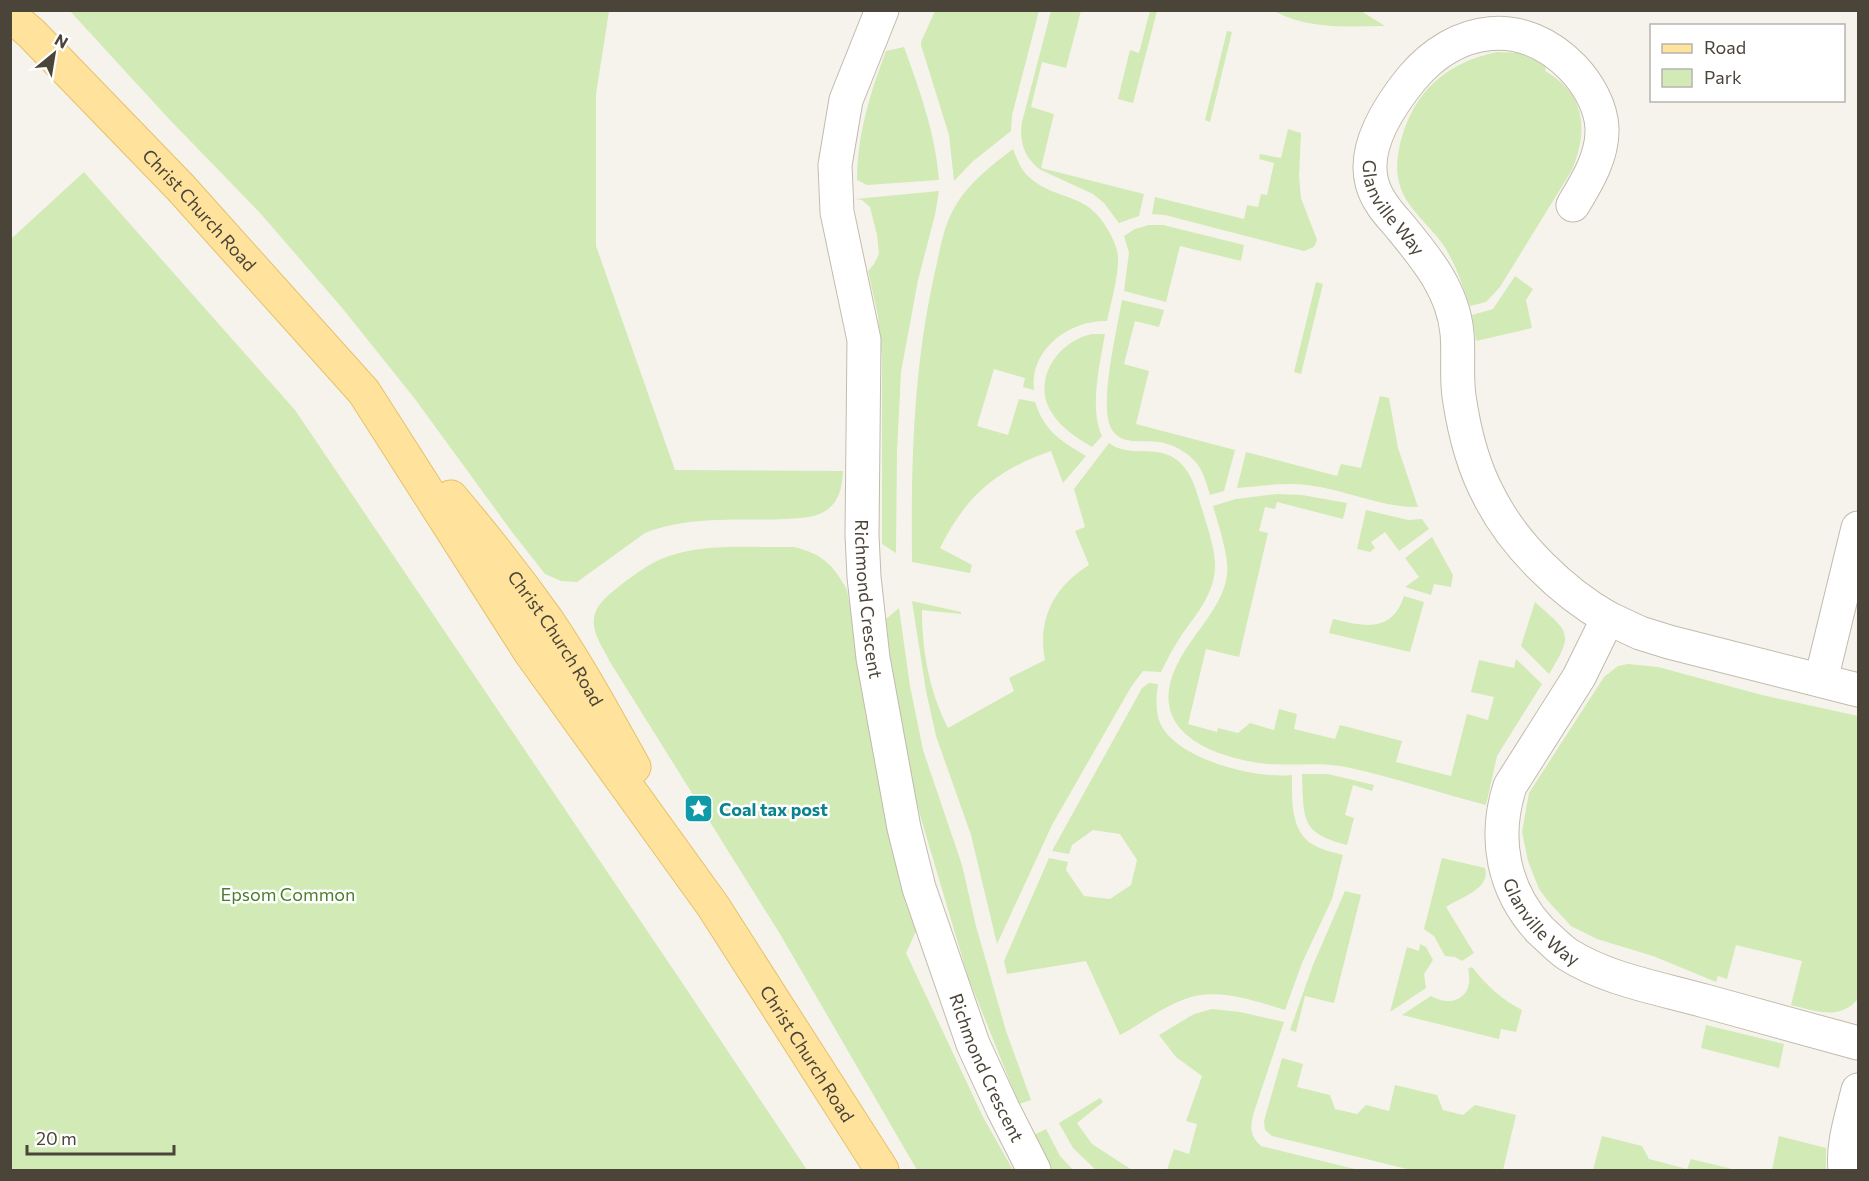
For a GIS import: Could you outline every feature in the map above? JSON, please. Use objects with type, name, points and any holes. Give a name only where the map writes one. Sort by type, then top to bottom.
[{"type":"main road","name":"Christ Church Road","points":[[21,24],[181,188],[364,392],[530,652],[712,906],[882,1170]]},
{"type":"street","name":"Richmond Crescent","points":[[882,10],[846,100],[835,165],[837,212],[864,340],[862,535],[871,638],[904,828],[919,888],[973,1044],[1034,1170]]},
{"type":"street","name":"Glanville Way","points":[[1573,205],[1588,180],[1598,155],[1602,129],[1598,109],[1584,82],[1569,64],[1549,48],[1529,38],[1516,34],[1496,33],[1467,39],[1450,46],[1432,58],[1412,78],[1396,99],[1380,129],[1371,163],[1372,184],[1382,205],[1433,269],[1452,303],[1458,334],[1459,394],[1470,450],[1482,483],[1499,515],[1538,561],[1586,605],[1608,618],[1640,633],[1669,642],[1858,690]]},
{"type":"street","points":[[1821,680],[1858,528]]},
{"type":"street","name":"Glanville Way","points":[[1608,618],[1579,677],[1521,767],[1507,796],[1502,819],[1502,851],[1508,880],[1521,905],[1554,944],[1569,955],[1592,966],[1632,981],[1858,1043]]},
{"type":"street","points":[[1845,1170],[1846,1146],[1858,1090]]},
{"type":"green space","points":[[1276,10],[1361,11],[1385,26],[1343,26],[1302,22],[1276,12]]},
{"type":"green space","points":[[70,11],[609,11],[596,94],[596,246],[675,470],[843,471],[839,495],[831,507],[818,515],[809,517],[706,521],[665,527],[645,533],[577,582],[561,581],[545,574],[415,399],[343,309],[261,214],[169,119]]},
{"type":"green space","points":[[935,11],[1039,11],[1012,115],[1011,131],[972,162],[954,181],[949,135],[921,45]]},
{"type":"green space","points":[[1051,11],[1081,11],[1066,68],[1042,62],[1031,107],[1054,114],[1041,168],[1144,194],[1139,216],[1119,223],[1104,203],[1093,194],[1041,170],[1030,160],[1024,149],[1021,136],[1022,122]]},
{"type":"green space","points":[[1150,11],[1157,11],[1133,103],[1118,99],[1130,50],[1139,53]]},
{"type":"green space","points":[[1227,31],[1232,32],[1210,122],[1205,120]]},
{"type":"green space","points":[[904,47],[930,129],[939,180],[867,185],[857,180],[859,147],[866,114],[886,51]]},
{"type":"green space","points":[[1497,52],[1519,53],[1546,65],[1545,71],[1568,90],[1576,102],[1580,114],[1581,140],[1572,170],[1500,287],[1486,302],[1470,306],[1447,250],[1405,197],[1398,177],[1397,161],[1400,144],[1413,109],[1434,83],[1447,72],[1462,64]]},
{"type":"green space","points":[[1288,129],[1301,133],[1299,176],[1301,198],[1317,240],[1314,247],[1304,251],[1165,215],[1152,214],[1155,197],[1244,219],[1247,205],[1258,207],[1261,194],[1267,195],[1274,163],[1259,159],[1260,154],[1281,158]]},
{"type":"green space","points":[[1013,149],[1021,168],[1039,185],[1080,202],[1099,217],[1116,246],[1117,272],[1107,321],[1079,326],[1055,340],[1038,362],[1034,375],[1034,390],[1023,387],[1025,378],[994,369],[977,426],[1008,435],[1019,399],[1035,402],[1044,421],[1054,434],[1086,456],[1063,483],[1051,451],[1014,467],[984,488],[972,500],[960,514],[940,548],[972,565],[970,573],[912,562],[913,454],[918,383],[927,312],[948,220],[969,187]]},
{"type":"green space","name":"Epsom Common","points":[[84,172],[295,410],[807,1170],[11,1170],[11,239]]},
{"type":"green space","points":[[939,191],[918,280],[901,372],[897,451],[896,553],[882,544],[882,358],[878,316],[868,271],[879,254],[877,235],[870,207],[862,200],[855,199]]},
{"type":"green space","points":[[1149,225],[1163,225],[1244,245],[1241,261],[1180,246],[1166,302],[1124,291],[1129,253],[1124,236],[1135,229]]},
{"type":"green space","points":[[1515,276],[1533,289],[1526,300],[1532,328],[1476,341],[1472,315],[1493,309]]},
{"type":"green space","points":[[1316,282],[1323,284],[1301,374],[1294,372]]},
{"type":"green space","points":[[1122,300],[1164,310],[1159,327],[1135,321],[1124,364],[1149,371],[1136,424],[1235,450],[1224,491],[1210,495],[1198,465],[1179,449],[1164,443],[1132,441],[1118,436],[1113,431],[1107,411],[1108,380]]},
{"type":"green space","points":[[1092,334],[1105,334],[1096,399],[1098,425],[1102,436],[1092,447],[1070,432],[1052,413],[1046,400],[1045,388],[1046,375],[1059,353],[1080,338]]},
{"type":"green space","points":[[1380,396],[1389,398],[1398,448],[1418,507],[1391,505],[1335,490],[1298,484],[1237,488],[1246,452],[1337,476],[1341,464],[1361,468]]},
{"type":"green space","points":[[1109,443],[1125,450],[1166,454],[1185,468],[1195,488],[1212,542],[1215,563],[1212,583],[1204,602],[1178,640],[1161,672],[1143,671],[1131,687],[1052,825],[997,944],[971,835],[936,736],[926,691],[912,601],[961,612],[961,614],[922,610],[923,640],[931,685],[948,728],[1014,691],[1009,678],[1045,660],[1044,631],[1051,605],[1066,583],[1089,565],[1075,531],[1085,527],[1074,489]]},
{"type":"green space","points":[[1277,494],[1302,495],[1347,503],[1343,519],[1277,502],[1275,509],[1265,507],[1259,531],[1268,533],[1239,657],[1206,649],[1188,724],[1217,732],[1218,728],[1238,733],[1250,723],[1274,730],[1279,709],[1297,714],[1294,729],[1335,739],[1340,725],[1402,741],[1396,762],[1451,776],[1467,714],[1488,720],[1494,697],[1471,692],[1479,660],[1514,668],[1516,659],[1542,684],[1497,756],[1486,805],[1346,767],[1324,764],[1270,764],[1238,759],[1199,744],[1184,733],[1174,719],[1169,702],[1170,682],[1180,659],[1218,601],[1227,576],[1225,548],[1213,506],[1236,499]]},
{"type":"green space","points":[[1366,510],[1408,520],[1422,519],[1429,529],[1399,551],[1385,532],[1371,542],[1375,548],[1370,552],[1357,549]]},
{"type":"green space","points":[[1432,537],[1453,575],[1451,587],[1434,584],[1431,595],[1405,587],[1419,577],[1405,558]]},
{"type":"green space","points":[[794,547],[826,561],[837,573],[847,590],[863,685],[918,927],[906,953],[983,1117],[1013,1170],[917,1170],[780,934],[610,662],[597,636],[594,619],[600,604],[631,577],[661,559],[709,548]]},
{"type":"green space","points":[[1404,596],[1424,602],[1410,652],[1329,633],[1333,619],[1365,625],[1384,622],[1392,617],[1399,608]]},
{"type":"green space","points":[[1535,602],[1555,621],[1564,634],[1565,641],[1562,650],[1549,674],[1521,646]]},
{"type":"green space","points":[[899,608],[910,686],[923,750],[962,865],[976,926],[1006,1031],[1031,1100],[1019,1104],[968,977],[912,783],[894,690],[886,619]]},
{"type":"green space","points":[[1628,664],[1658,667],[1762,695],[1858,716],[1858,999],[1851,1006],[1835,1012],[1827,1012],[1791,1005],[1802,961],[1736,945],[1727,979],[1718,976],[1716,982],[1653,956],[1597,939],[1571,926],[1539,889],[1528,861],[1522,832],[1529,793],[1604,677],[1618,666]]},
{"type":"green space","points":[[1149,683],[1158,684],[1156,700],[1158,715],[1161,725],[1170,737],[1184,748],[1220,765],[1259,774],[1292,775],[1294,813],[1300,831],[1312,844],[1343,855],[1332,899],[1302,963],[1285,1010],[1248,999],[1210,994],[1185,999],[1168,1006],[1120,1035],[1086,961],[1007,974],[1004,961],[1049,858],[1068,862],[1066,870],[1084,896],[1110,899],[1131,885],[1137,860],[1120,834],[1093,830],[1072,845],[1069,854],[1052,851],[1142,688]]},
{"type":"green space","points":[[1302,774],[1328,774],[1374,785],[1372,791],[1353,785],[1345,815],[1354,818],[1347,845],[1320,835],[1308,822],[1303,802]]},
{"type":"green space","points":[[1442,858],[1485,868],[1484,882],[1479,887],[1446,907],[1474,953],[1462,961],[1455,957],[1445,956],[1434,936],[1424,929]]},
{"type":"green space","points":[[1345,891],[1361,895],[1334,1003],[1305,996],[1296,1032],[1290,1030],[1313,965]]},
{"type":"green space","points":[[1420,944],[1426,947],[1433,960],[1424,974],[1426,988],[1390,1012],[1407,947],[1419,951]]},
{"type":"green space","points":[[1472,967],[1494,991],[1522,1010],[1516,1032],[1501,1029],[1499,1039],[1402,1015],[1431,996],[1447,1001],[1460,998],[1468,986],[1468,969]]},
{"type":"green space","points":[[1212,1009],[1240,1012],[1284,1022],[1253,1117],[1251,1126],[1257,1142],[1261,1146],[1359,1170],[1167,1170],[1174,1149],[1189,1154],[1197,1124],[1186,1121],[1202,1076],[1176,1057],[1159,1035],[1194,1014]]},
{"type":"green space","points":[[1706,1025],[1784,1044],[1779,1068],[1701,1048]]},
{"type":"green space","points":[[1282,1058],[1303,1064],[1297,1087],[1330,1095],[1335,1109],[1357,1114],[1366,1105],[1389,1111],[1395,1085],[1437,1095],[1443,1110],[1463,1115],[1475,1105],[1516,1115],[1503,1170],[1411,1170],[1272,1136],[1265,1130],[1264,1121]]},
{"type":"green space","points":[[1100,1098],[1103,1102],[1077,1123],[1092,1144],[1132,1170],[1096,1170],[1073,1148],[1059,1123]]},
{"type":"green space","points":[[1046,1129],[1060,1156],[1073,1170],[1050,1170],[1032,1136]]},
{"type":"green space","points":[[1602,1136],[1642,1146],[1649,1159],[1687,1169],[1691,1159],[1736,1170],[1593,1170]]},
{"type":"green space","points":[[1779,1136],[1826,1148],[1826,1170],[1772,1170]]},
{"type":"place","name":"Coal tax post","points":[[698,809]]}]
